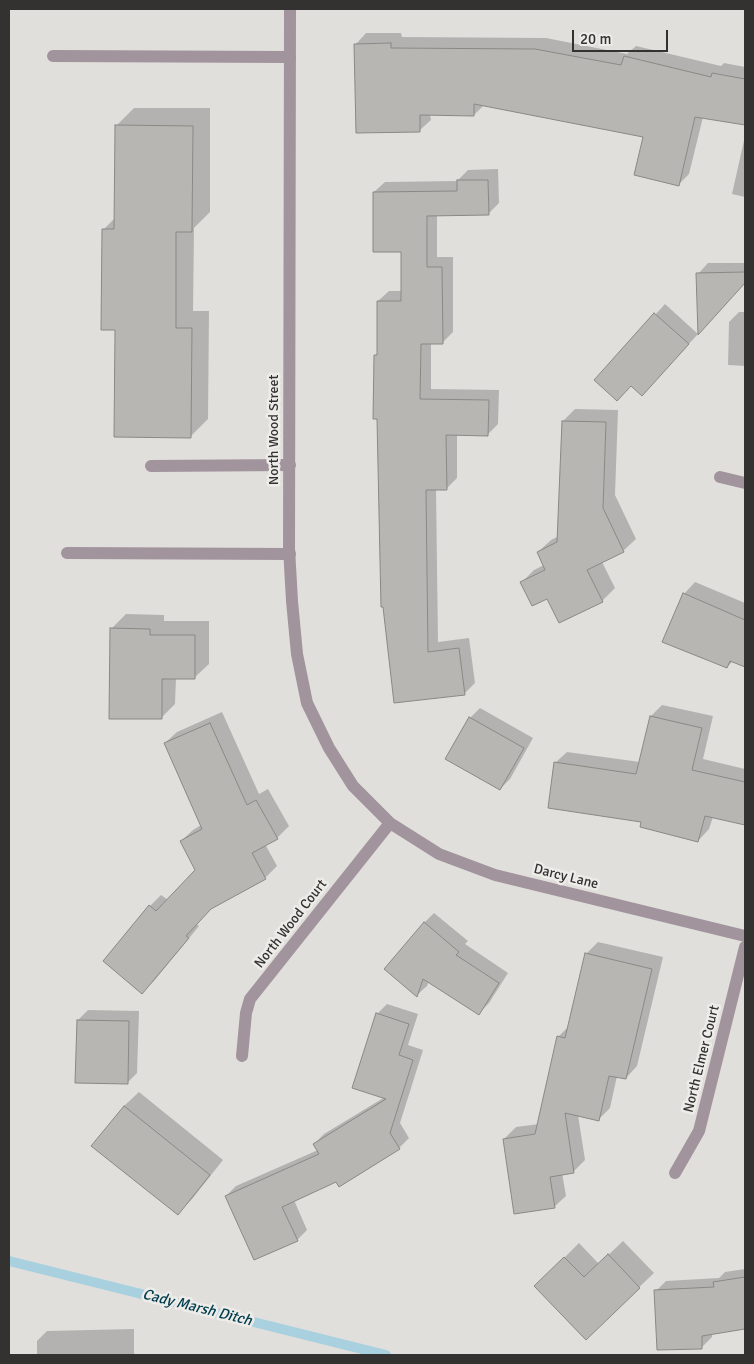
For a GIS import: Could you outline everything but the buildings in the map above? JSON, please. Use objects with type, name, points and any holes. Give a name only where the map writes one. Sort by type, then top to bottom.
[{"type":"street","name":"North Wood Street","points":[[290,9],[290,554],[297,654],[307,703],[329,748],[353,786],[390,823]]},
{"type":"street","points":[[53,56],[290,57]]},
{"type":"street","points":[[151,466],[290,465]]},
{"type":"street","points":[[720,477],[745,483]]},
{"type":"street","points":[[67,553],[290,554]]},
{"type":"street","name":"Darcy Lane","points":[[390,823],[439,854],[495,875],[745,936]]},
{"type":"street","name":"North Wood Court","points":[[242,1056],[246,1013],[250,999],[390,823]]},
{"type":"street","name":"North Elmer Court","points":[[675,1174],[699,1131],[745,947]]},
{"type":"waterway","name":"Cady Marsh Ditch","points":[[9,1261],[386,1355]]}]
